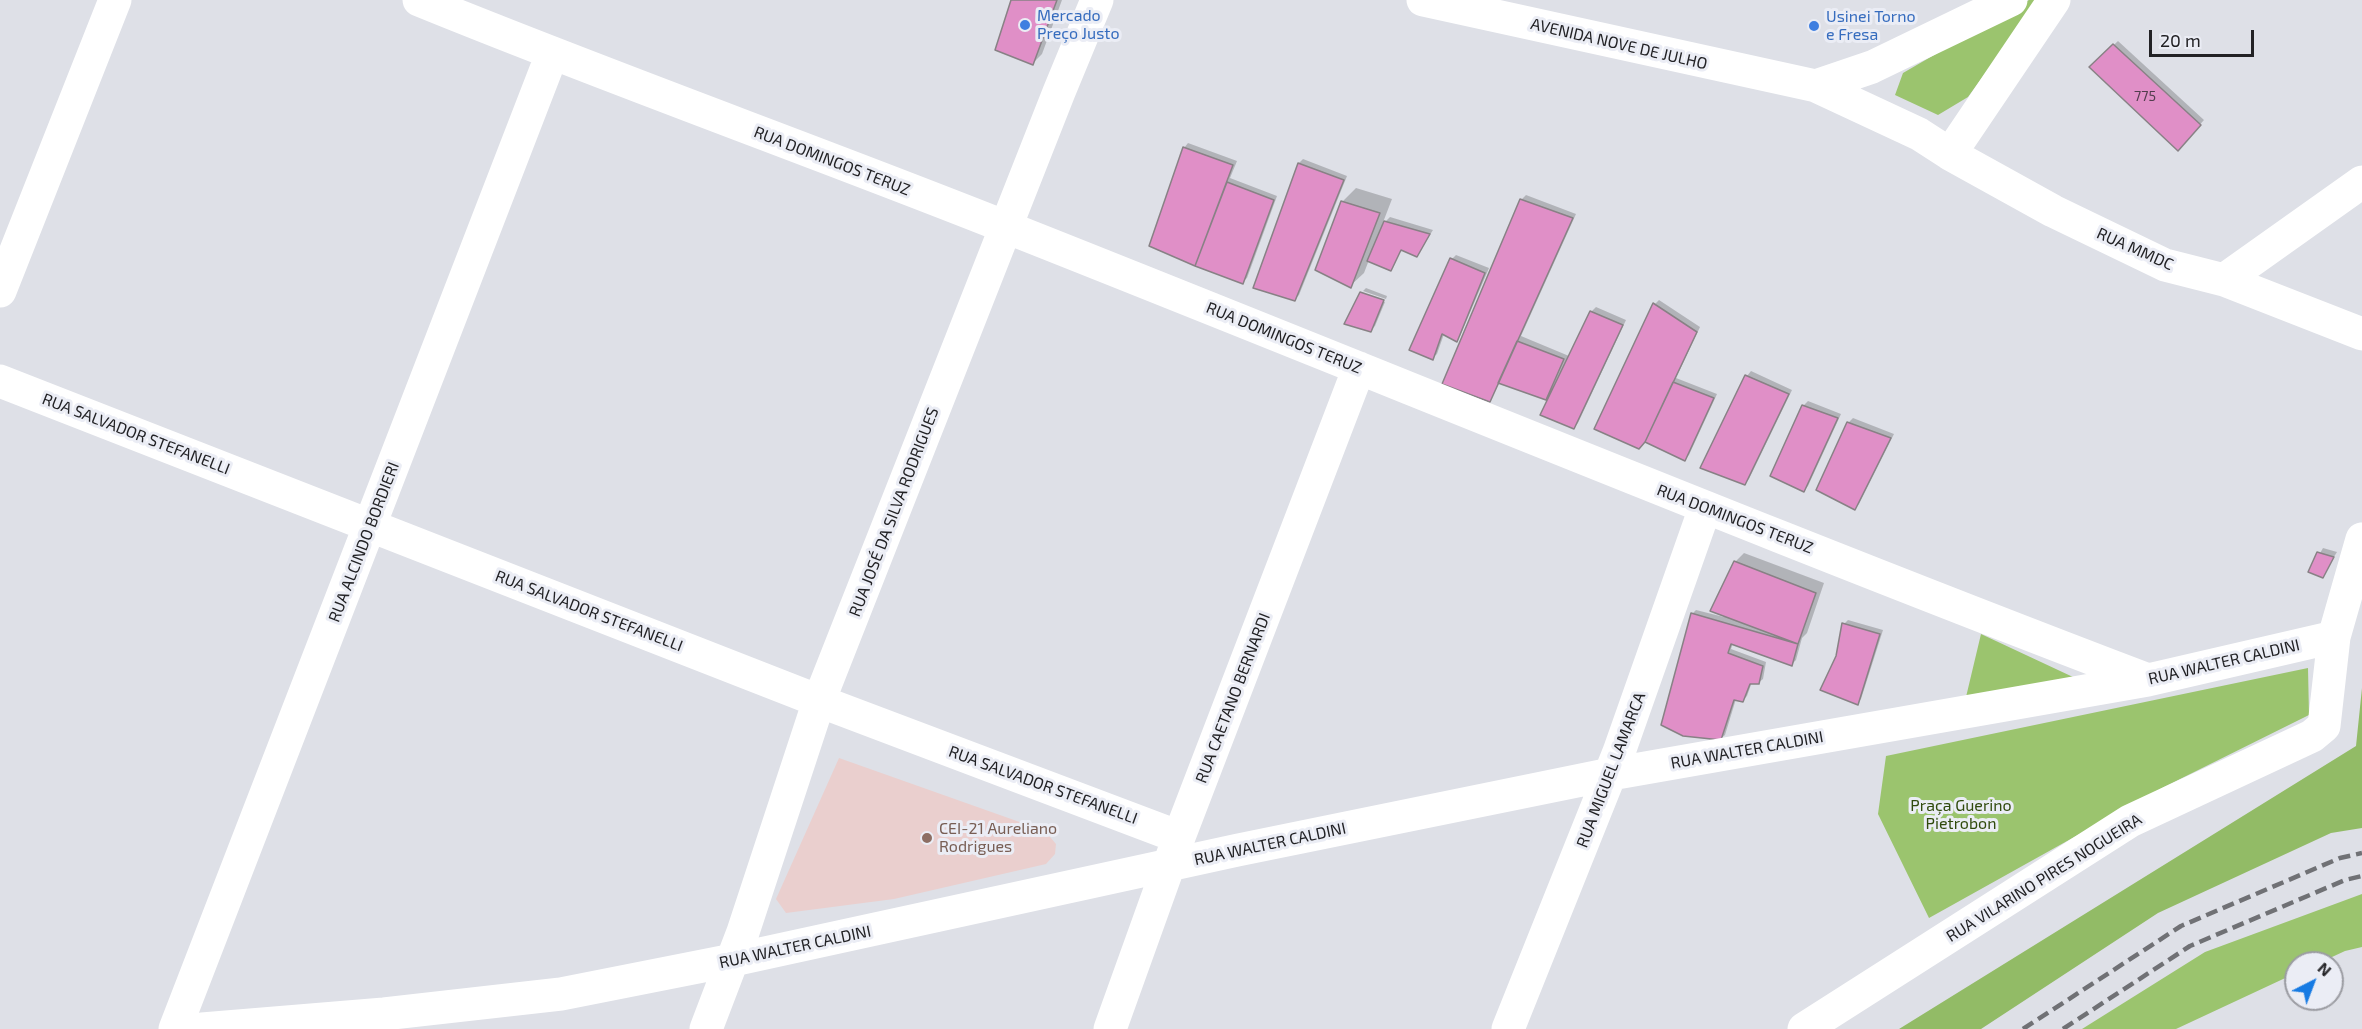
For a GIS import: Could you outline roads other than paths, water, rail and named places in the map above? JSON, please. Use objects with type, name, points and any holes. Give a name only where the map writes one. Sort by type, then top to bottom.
[{"type":"street","points":[[0,291],[115,0]]},
{"type":"street","name":"RUA DOMINGOS TERUZ","points":[[419,0],[552,54],[1005,226],[1705,508],[2148,680]]},
{"type":"street","name":"RUA JOSÉ DA SILVA RODRIGUES","points":[[706,1029],[733,960],[819,701],[1005,226],[1097,0]]},
{"type":"street","name":"AVENIDA NOVE DE JULHO","points":[[1423,0],[1816,86],[1919,134],[1950,154]]},
{"type":"street","points":[[1816,86],[1872,67],[2011,0]]},
{"type":"street","points":[[1950,154],[2054,0]]},
{"type":"street","name":"RUA ALCINDO BORDIERI","points":[[175,1029],[552,54]]},
{"type":"street","name":"RUA MMDC","points":[[1950,154],[2053,211],[2165,265],[2223,280],[2362,334]]},
{"type":"street","points":[[2223,280],[2362,182]]},
{"type":"street","name":"RUA CAETANO BERNARDI","points":[[1110,1029],[1175,851],[1359,368]]},
{"type":"street","name":"RUA SALVADOR STEFANELLI","points":[[0,381],[819,701],[1175,851]]},
{"type":"street","name":"RUA MIGUEL LAMARCA","points":[[1508,1029],[1611,774],[1705,508]]},
{"type":"street","points":[[2334,637],[2362,539]]},
{"type":"street","name":"RUA WALTER CALDINI","points":[[202,1029],[384,1014],[561,994],[733,960],[1175,851],[2148,680],[2334,637]]},
{"type":"street","name":"RUA VILARINO PIRES NOGUEIRA","points":[[1804,1029],[2130,821],[2312,736],[2324,726],[2334,637]]},
{"type":"railway","points":[[2023,1029],[2181,926],[2340,858],[2362,853]]},
{"type":"railway","points":[[2063,1029],[2190,946],[2345,880],[2362,876]]},
{"type":"place","name":"Mercado Preço Justo","points":[[1025,25]]},
{"type":"place","name":"Usinei Torno e Fresa","points":[[1814,26]]},
{"type":"place","name":"CEI-21 Aureliano Rodrigues","points":[[927,838]]},
{"type":"park label","name":"Praça Guerino Pietrobon","points":[[1961,815]]}]
